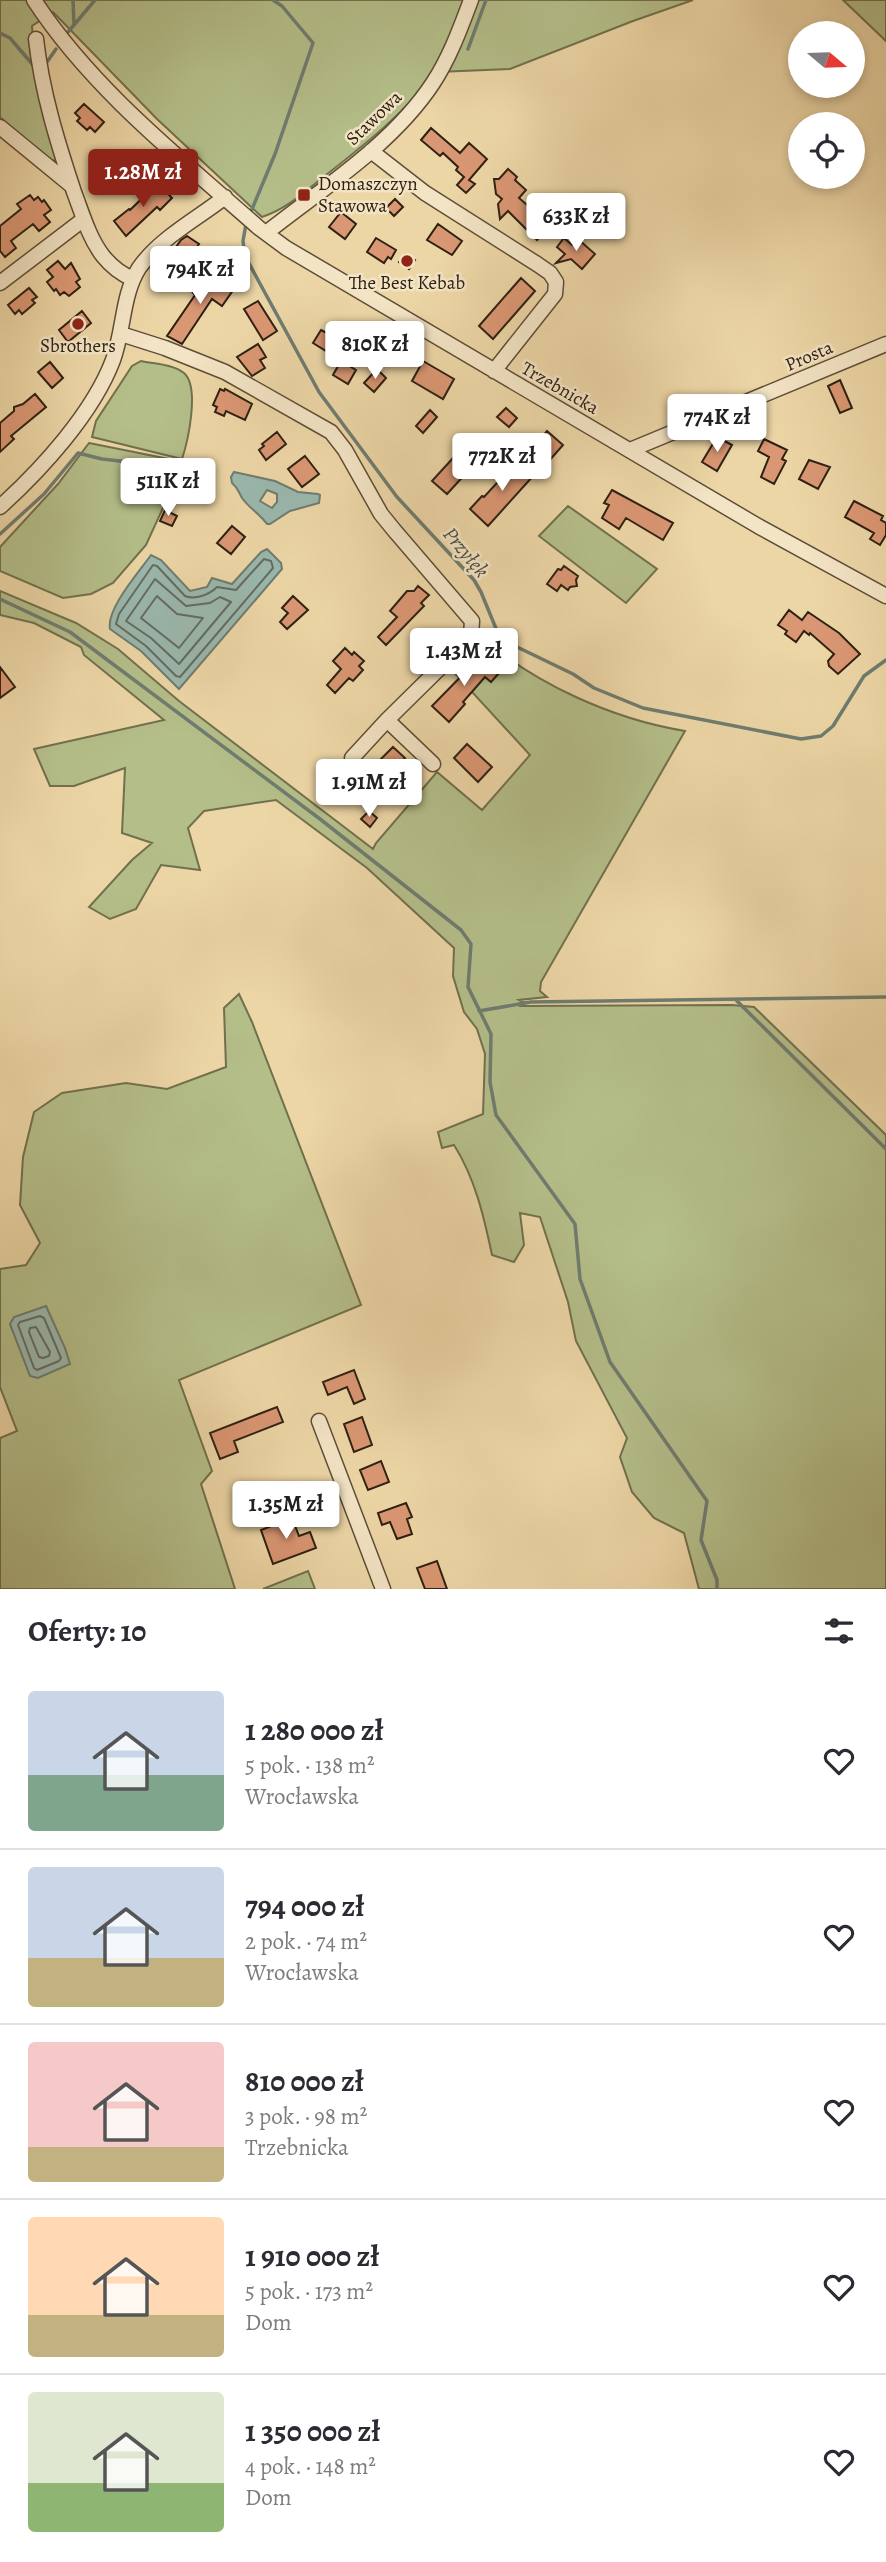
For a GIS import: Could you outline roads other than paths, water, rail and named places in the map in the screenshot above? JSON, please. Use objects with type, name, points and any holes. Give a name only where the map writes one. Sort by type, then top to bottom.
[{"type":"street","name":"Trzebnicka","points":[[34,0],[69,49],[108,91],[237,209],[310,265],[758,526],[886,596]]},
{"type":"street","name":"Stawowa","points":[[263,231],[371,151],[419,102],[452,51],[471,0]]},
{"type":"street","points":[[36,39],[40,74],[52,127],[84,219],[102,255],[121,274],[132,279]]},
{"type":"street","points":[[0,127],[73,187]]},
{"type":"street","points":[[371,151],[425,193],[537,264],[556,282],[555,294],[494,371]]},
{"type":"street","points":[[0,507],[47,459],[79,419],[107,373],[121,334],[132,279],[151,254],[225,197]]},
{"type":"street","points":[[0,283],[84,219]]},
{"type":"street","points":[[121,334],[225,372],[331,432],[345,450],[387,522],[472,621],[471,635],[352,758]]},
{"type":"street","name":"Prosta","points":[[630,450],[886,344]]},
{"type":"street","points":[[387,720],[433,764]]},
{"type":"street","points":[[319,1421],[383,1589]]},
{"type":"water","points":[[234,472],[275,481],[298,492],[320,495],[319,503],[290,511],[267,524],[242,498],[231,477]],"holes":[[[267,490],[277,494],[277,502],[272,508],[260,501]]]},
{"type":"water","points":[[267,549],[281,563],[282,569],[179,689],[141,651],[110,629],[110,621],[118,601],[151,555],[161,560],[190,591],[207,587],[212,578],[232,584],[261,552]]},
{"type":"water","points":[[46,1306],[70,1364],[38,1378],[30,1376],[10,1324],[14,1317]]},
{"type":"waterway","points":[[73,0],[74,25]]},
{"type":"waterway","name":"Przyłęk","points":[[68,32],[95,0]]},
{"type":"waterway","name":"Przyłęk","points":[[250,214],[275,154],[313,43],[282,6],[273,0]]},
{"type":"waterway","points":[[468,49],[486,0]]},
{"type":"waterway","name":"Przyłęk","points":[[0,33],[10,38],[33,65],[37,64]]},
{"type":"waterway","name":"Przyłęk","points":[[44,63],[56,49]]},
{"type":"waterway","name":"Przyłęk","points":[[246,224],[243,241],[245,256],[319,392],[397,497],[474,580],[497,631],[515,646],[573,674],[594,688],[643,708],[801,739],[821,736],[833,726],[864,676],[886,660]]},
{"type":"waterway","points":[[0,534],[44,494],[78,453],[102,459],[201,470],[213,475]]},
{"type":"waterway","points":[[0,599],[70,632],[320,819],[461,930],[471,944],[468,987],[491,1034],[490,1082],[496,1115],[575,1224],[580,1279],[610,1362],[707,1501],[701,1540],[717,1580],[717,1589]]},
{"type":"waterway","points":[[479,1011],[531,1002],[886,997]]},
{"type":"waterway","points":[[736,1000],[886,1149]]},
{"type":"place","name":"Domaszczyn Stawowa","points":[[304,195]]},
{"type":"place","name":"The Best Kebab","points":[[407,261]]},
{"type":"place","name":"Sbrothers","points":[[78,324]]}]
